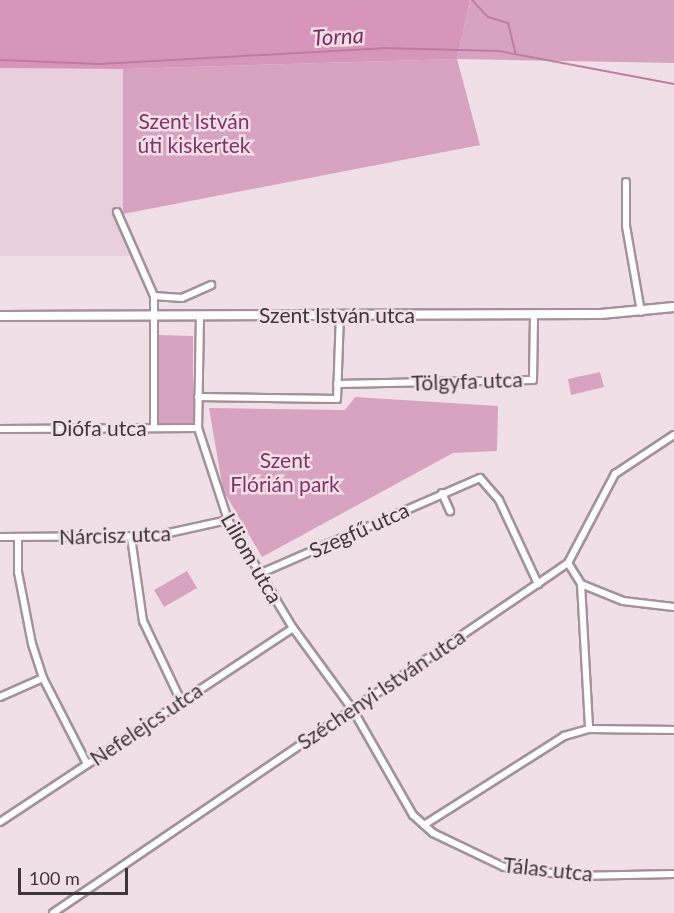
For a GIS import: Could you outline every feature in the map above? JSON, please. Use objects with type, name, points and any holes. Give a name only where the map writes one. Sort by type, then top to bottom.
[{"type":"main road","name":"Szent István utca","points":[[0,316],[534,315],[641,312],[674,307]]},
{"type":"street","points":[[626,182],[627,226],[641,312]]},
{"type":"street","points":[[117,212],[154,296],[154,427]]},
{"type":"street","points":[[154,296],[182,298],[211,285]]},
{"type":"street","points":[[198,397],[337,399],[340,315]]},
{"type":"street","name":"Tölgyfa utca","points":[[337,384],[533,380],[534,315]]},
{"type":"street","name":"Liliom utca","points":[[200,316],[198,428],[228,520],[293,628],[353,710]]},
{"type":"street","name":"Diófa utca","points":[[0,429],[198,428]]},
{"type":"street","name":"Széchenyi István utca","points":[[53,913],[568,563],[615,474],[674,435]]},
{"type":"street","name":"Szegfű utca","points":[[259,574],[473,479],[485,480],[538,584]]},
{"type":"street","points":[[442,493],[450,511]]},
{"type":"street","name":"Nárcisz utca","points":[[0,537],[131,537],[180,533],[228,520]]},
{"type":"street","points":[[18,537],[22,605],[43,678],[87,764]]},
{"type":"street","points":[[131,537],[143,621],[181,701]]},
{"type":"street","points":[[568,563],[580,584],[589,729]]},
{"type":"street","points":[[580,584],[623,601],[674,607]]},
{"type":"street","name":"Nefelejcs utca","points":[[0,822],[293,628]]},
{"type":"street","points":[[0,698],[43,678]]},
{"type":"street","points":[[353,710],[424,825],[564,736],[589,729],[674,730]]},
{"type":"street","name":"Tálas utca","points":[[424,825],[504,867],[576,876],[674,874]]},
{"type":"shaded area","points":[[0,0],[470,0],[457,59],[123,69],[0,68]]},
{"type":"shaded area","points":[[0,68],[123,69],[123,214],[131,256],[0,256]]},
{"type":"green space","points":[[470,0],[674,0],[674,63],[457,59]]},
{"type":"green space","name":"Szent István úti kiskertek","points":[[457,59],[480,145],[123,214],[123,69]]},
{"type":"green space","points":[[157,335],[193,336],[193,423],[156,423]]},
{"type":"green space","points":[[600,372],[604,387],[571,395],[568,379]]},
{"type":"green space","name":"Szent Flórián park","points":[[355,397],[498,406],[497,451],[453,453],[262,557],[223,490],[209,408],[345,410]]},
{"type":"green space","points":[[187,571],[197,588],[164,607],[154,590]]},
{"type":"waterway","points":[[472,0],[488,17],[508,23],[515,52]]},
{"type":"waterway","name":"Torna","points":[[0,60],[100,64],[382,48],[499,51],[674,84]]}]
